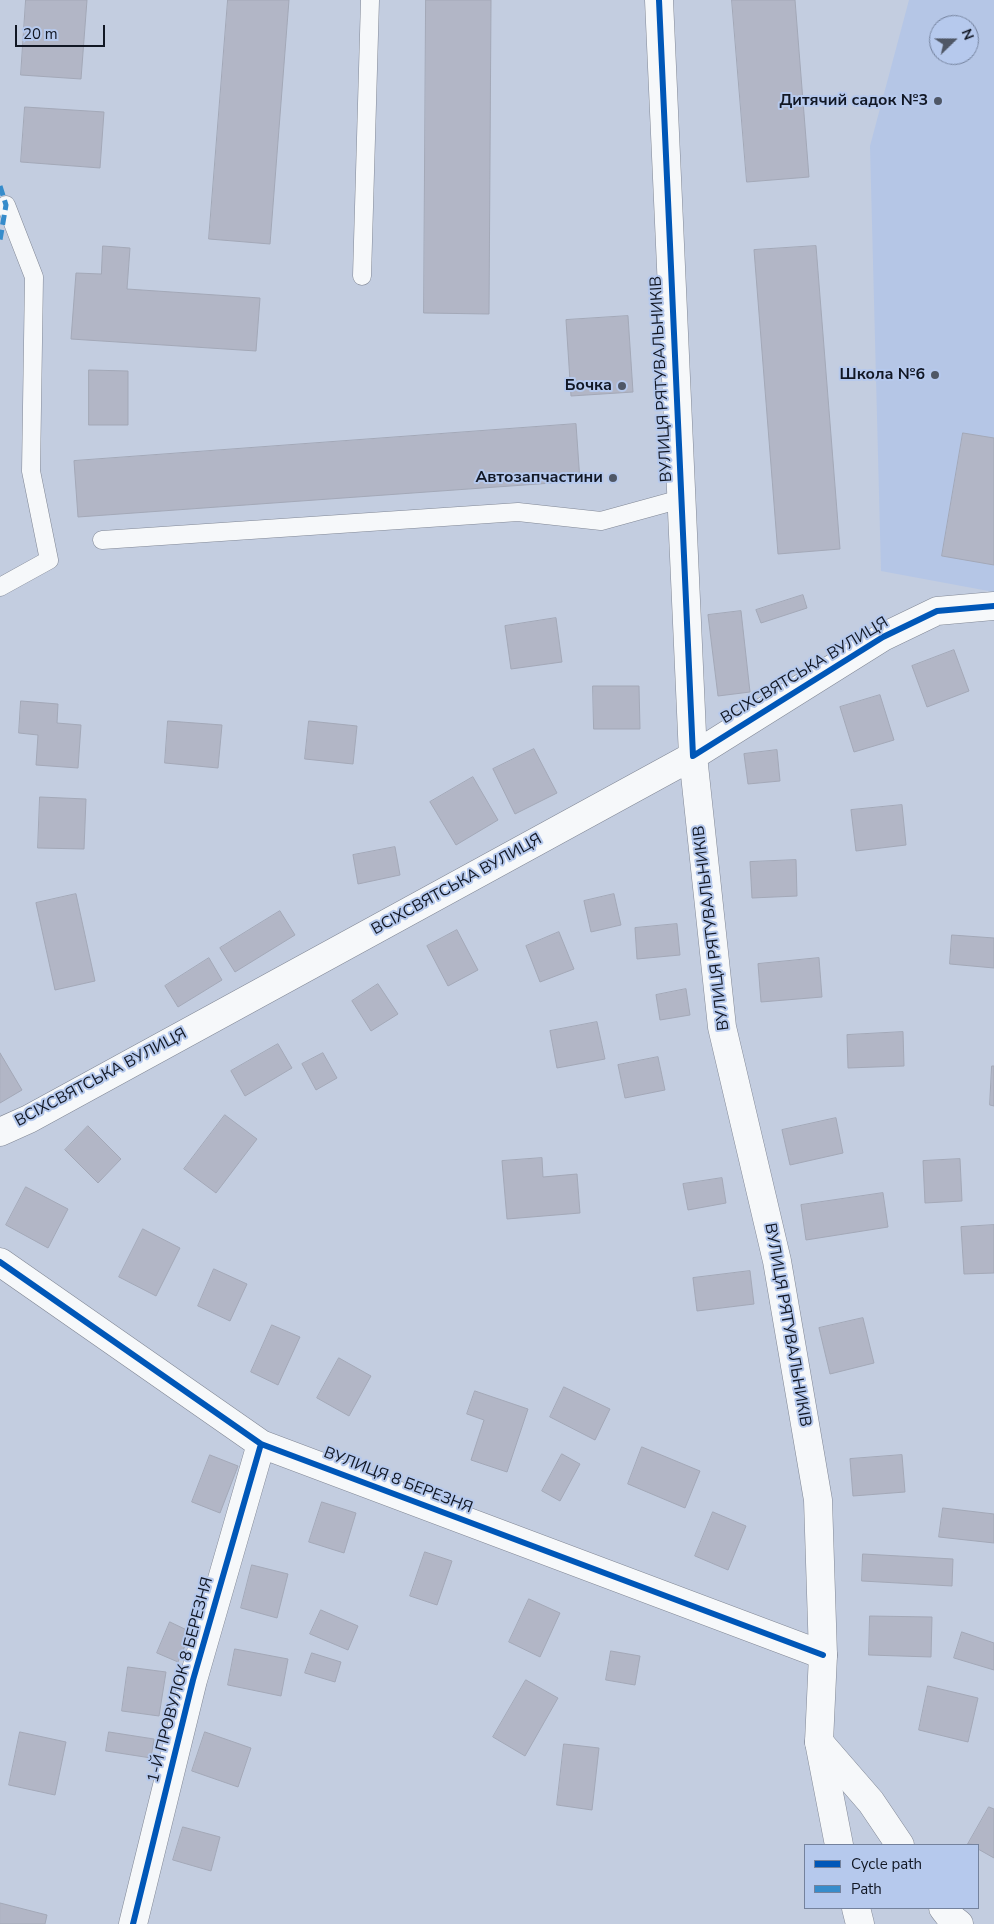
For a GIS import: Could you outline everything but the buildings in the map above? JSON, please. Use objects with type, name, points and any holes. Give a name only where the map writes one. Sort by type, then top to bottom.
[{"type":"street","name":"ВУЛИЦЯ РЯТУВАЛЬНИКІВ","points":[[659,0],[692,756],[722,1027],[777,1262],[818,1500],[823,1655],[819,1742],[839,1844]]},
{"type":"street","name":"ВСІХСВЯТСЬКА ВУЛИЦЯ","points":[[0,1132],[692,756],[883,637],[938,612],[994,606]]},
{"type":"street","name":"ВУЛИЦЯ 8 БЕРЕЗНЯ","points":[[0,1262],[261,1444],[823,1655]]},
{"type":"street","name":"1-Й ПРОВУЛОК 8 БЕРЕЗНЯ","points":[[133,1924],[193,1680],[261,1444]]},
{"type":"street","points":[[819,1742],[871,1802],[899,1844]]},
{"type":"street","points":[[856,1909],[860,1924]]},
{"type":"street","points":[[944,1909],[950,1918],[959,1924]]},
{"type":"lane","points":[[362,276],[370,0]]},
{"type":"lane","points":[[0,587],[48,560],[31,471],[34,277],[6,205]]},
{"type":"lane","points":[[102,540],[518,512],[601,521],[681,499]]},
{"type":"shaded area","name":"Школа №6","points":[[909,0],[994,0],[994,592],[881,571],[870,146]]},
{"type":"marked path","points":[[0,186],[6,205],[0,240]]},
{"type":"cycle path","points":[[659,0],[693,756],[883,637],[937,611],[994,606]]},
{"type":"cycle path","points":[[0,1262],[261,1444],[823,1655]]},
{"type":"cycle path","points":[[133,1924],[193,1680],[261,1444]]},
{"type":"place","name":"Дитячий садок №3","points":[[938,101]]},
{"type":"place","name":"Школа №6","points":[[935,375]]},
{"type":"place","name":"Бочка","points":[[622,386]]},
{"type":"place","name":"Автозапчастини","points":[[613,478]]}]
